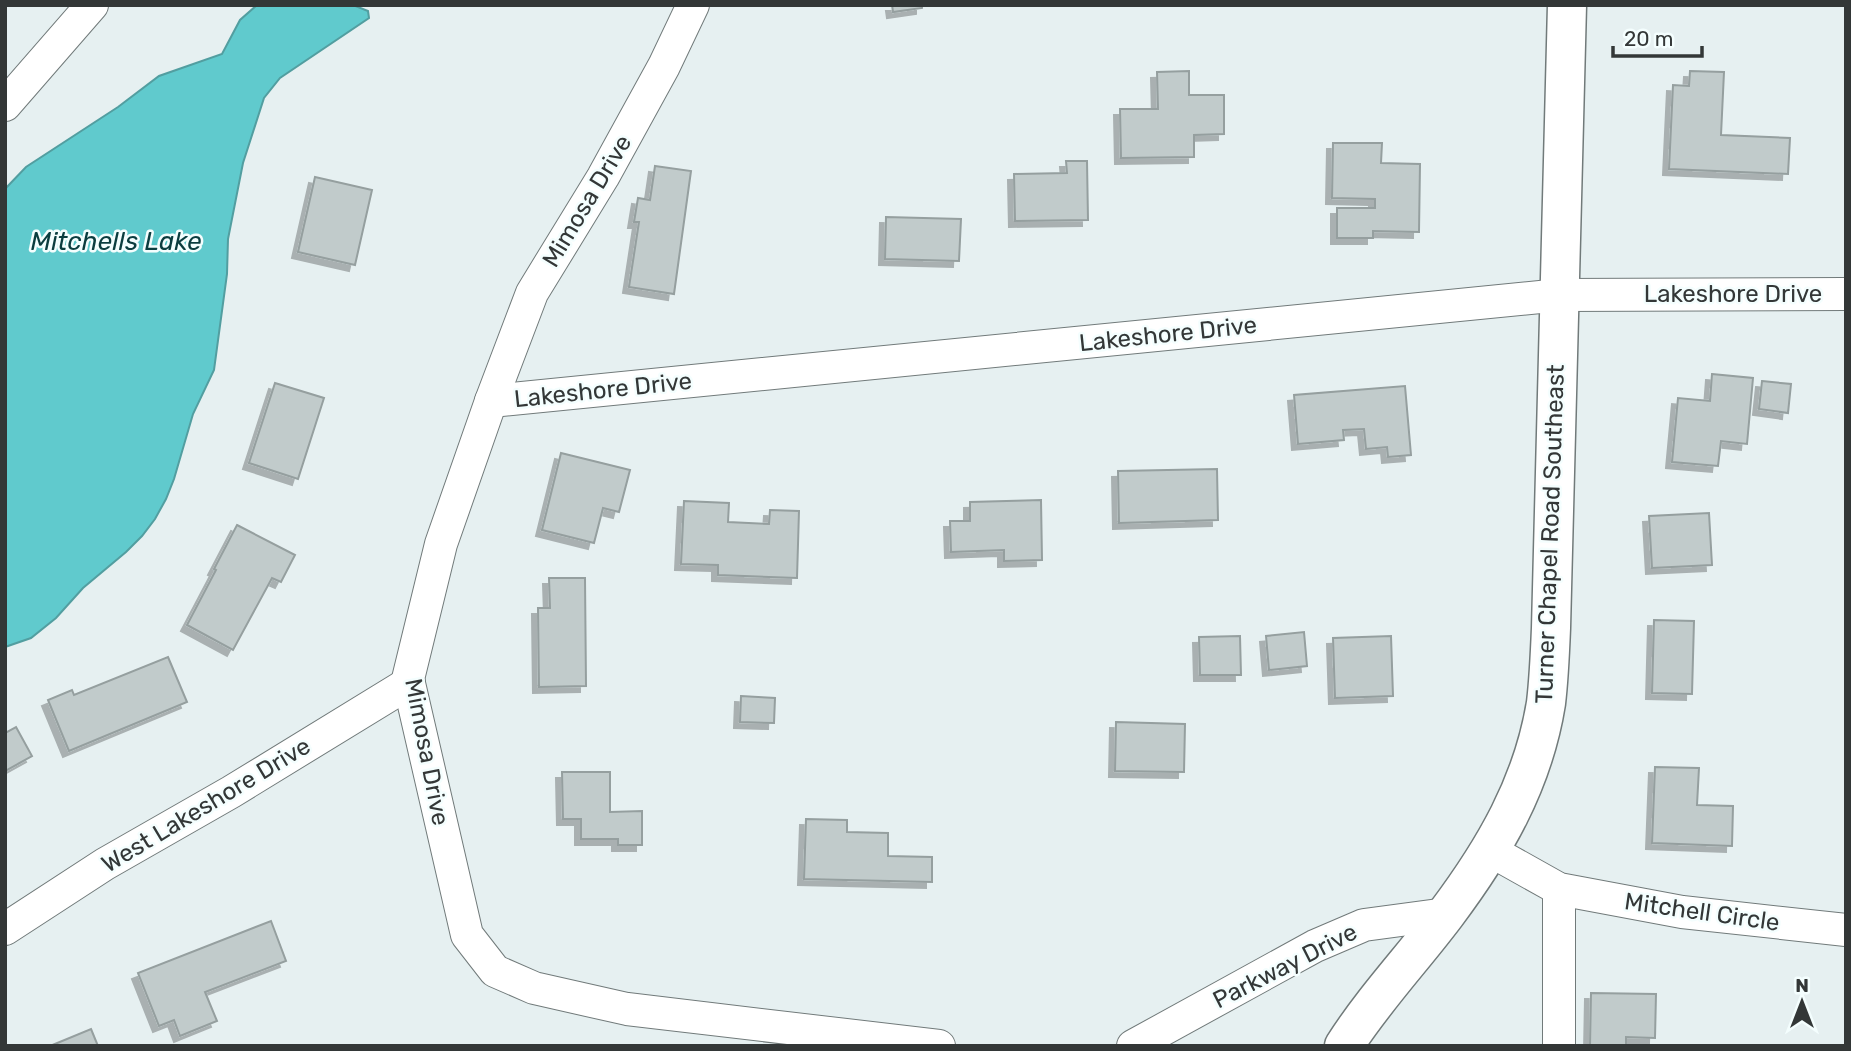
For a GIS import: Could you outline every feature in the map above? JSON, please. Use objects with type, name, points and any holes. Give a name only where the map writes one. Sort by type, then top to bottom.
[{"type":"street","name":"Mimosa Drive","points":[[693,5],[664,66],[603,177],[532,293],[491,401],[442,544],[408,679],[467,935],[495,971],[534,988],[627,1009],[939,1046]]},
{"type":"street","name":"Turner Chapel Road Southeast","points":[[1344,1046],[1491,851],[1524,781],[1545,705],[1550,653],[1567,5]]},
{"type":"street","points":[[5,105],[78,13]]},
{"type":"street","name":"Lakeshore Drive","points":[[491,401],[1560,295],[1846,294]]},
{"type":"street","name":"West Lakeshore Drive","points":[[5,929],[105,864],[231,792],[409,683]]},
{"type":"street","name":"Mitchell Circle","points":[[1491,851],[1559,890],[1682,912],[1846,930]]},
{"type":"street","points":[[1559,890],[1559,1046]]},
{"type":"street","name":"Parkway Drive","points":[[1133,1046],[1315,946],[1363,925],[1446,914]]},
{"type":"water","name":"Mitchells Lake","points":[[257,5],[353,5],[368,11],[369,18],[280,78],[264,98],[243,163],[228,239],[227,274],[214,370],[193,414],[174,479],[155,519],[126,552],[83,588],[56,618],[31,638],[5,647],[5,189],[26,167],[118,107],[159,76],[222,54],[240,20]]},
{"type":"building","points":[[892,5],[922,5],[922,8],[893,12]]},
{"type":"building","points":[[1189,71],[1189,95],[1224,95],[1224,134],[1194,135],[1194,157],[1121,158],[1120,109],[1158,109],[1157,72]]},
{"type":"building","points":[[1690,71],[1724,72],[1721,135],[1790,138],[1788,174],[1669,169],[1673,85],[1689,86]]},
{"type":"building","points":[[1333,143],[1382,143],[1381,163],[1420,164],[1419,232],[1373,231],[1373,238],[1337,238],[1337,208],[1375,208],[1375,199],[1332,198]]},
{"type":"building","points":[[1066,161],[1087,161],[1088,220],[1015,221],[1014,174],[1067,173]]},
{"type":"building","points":[[655,166],[691,171],[674,294],[629,287],[639,222],[634,222],[638,198],[650,200]]},
{"type":"building","points":[[315,177],[372,190],[355,265],[298,252]]},
{"type":"building","points":[[886,217],[961,219],[959,261],[885,259]]},
{"type":"building","points":[[1712,374],[1753,378],[1747,444],[1721,441],[1718,466],[1672,462],[1678,398],[1710,401]]},
{"type":"building","points":[[1762,381],[1791,384],[1788,413],[1759,409]]},
{"type":"building","points":[[275,383],[324,398],[298,479],[249,463]]},
{"type":"building","points":[[1405,386],[1411,455],[1388,457],[1387,447],[1366,449],[1364,429],[1343,430],[1344,440],[1298,444],[1294,395]]},
{"type":"building","points":[[561,453],[630,470],[619,512],[603,508],[594,543],[542,530]]},
{"type":"building","points":[[1217,469],[1218,520],[1119,523],[1118,471]]},
{"type":"building","points":[[1041,500],[1042,560],[1004,561],[1004,550],[951,552],[950,521],[970,521],[970,502]]},
{"type":"building","points":[[684,501],[729,503],[728,522],[769,524],[770,510],[799,511],[797,578],[718,575],[718,565],[681,564]]},
{"type":"building","points":[[1709,513],[1712,565],[1652,568],[1649,516]]},
{"type":"building","points":[[237,525],[295,555],[281,582],[272,578],[233,650],[187,625]]},
{"type":"building","points":[[549,578],[585,578],[586,686],[539,687],[538,608],[550,608]]},
{"type":"building","points":[[1654,620],[1694,621],[1692,694],[1652,693]]},
{"type":"building","points":[[1304,632],[1307,666],[1269,670],[1266,636]]},
{"type":"building","points":[[1240,636],[1241,675],[1200,675],[1199,637]]},
{"type":"building","points":[[1391,636],[1393,696],[1335,698],[1333,638]]},
{"type":"building","points":[[168,657],[187,702],[69,751],[48,700],[72,690],[74,695]]},
{"type":"building","points":[[741,696],[775,698],[774,723],[740,722]]},
{"type":"building","points":[[1116,722],[1185,724],[1184,772],[1115,771]]},
{"type":"building","points":[[16,727],[32,756],[5,771],[5,733]]},
{"type":"building","points":[[1655,767],[1699,768],[1697,805],[1733,806],[1732,846],[1652,843]]},
{"type":"building","points":[[562,772],[610,772],[610,812],[642,811],[642,845],[618,845],[618,839],[581,839],[581,819],[563,819]]},
{"type":"building","points":[[806,819],[847,820],[847,832],[888,833],[888,856],[932,857],[932,882],[804,879]]},
{"type":"building","points":[[271,921],[286,961],[205,992],[217,1021],[180,1036],[174,1020],[159,1026],[138,973]]},
{"type":"building","points":[[1591,993],[1656,994],[1655,1038],[1626,1037],[1626,1046],[1590,1046]]},
{"type":"building","points":[[91,1029],[98,1046],[50,1046]]}]
